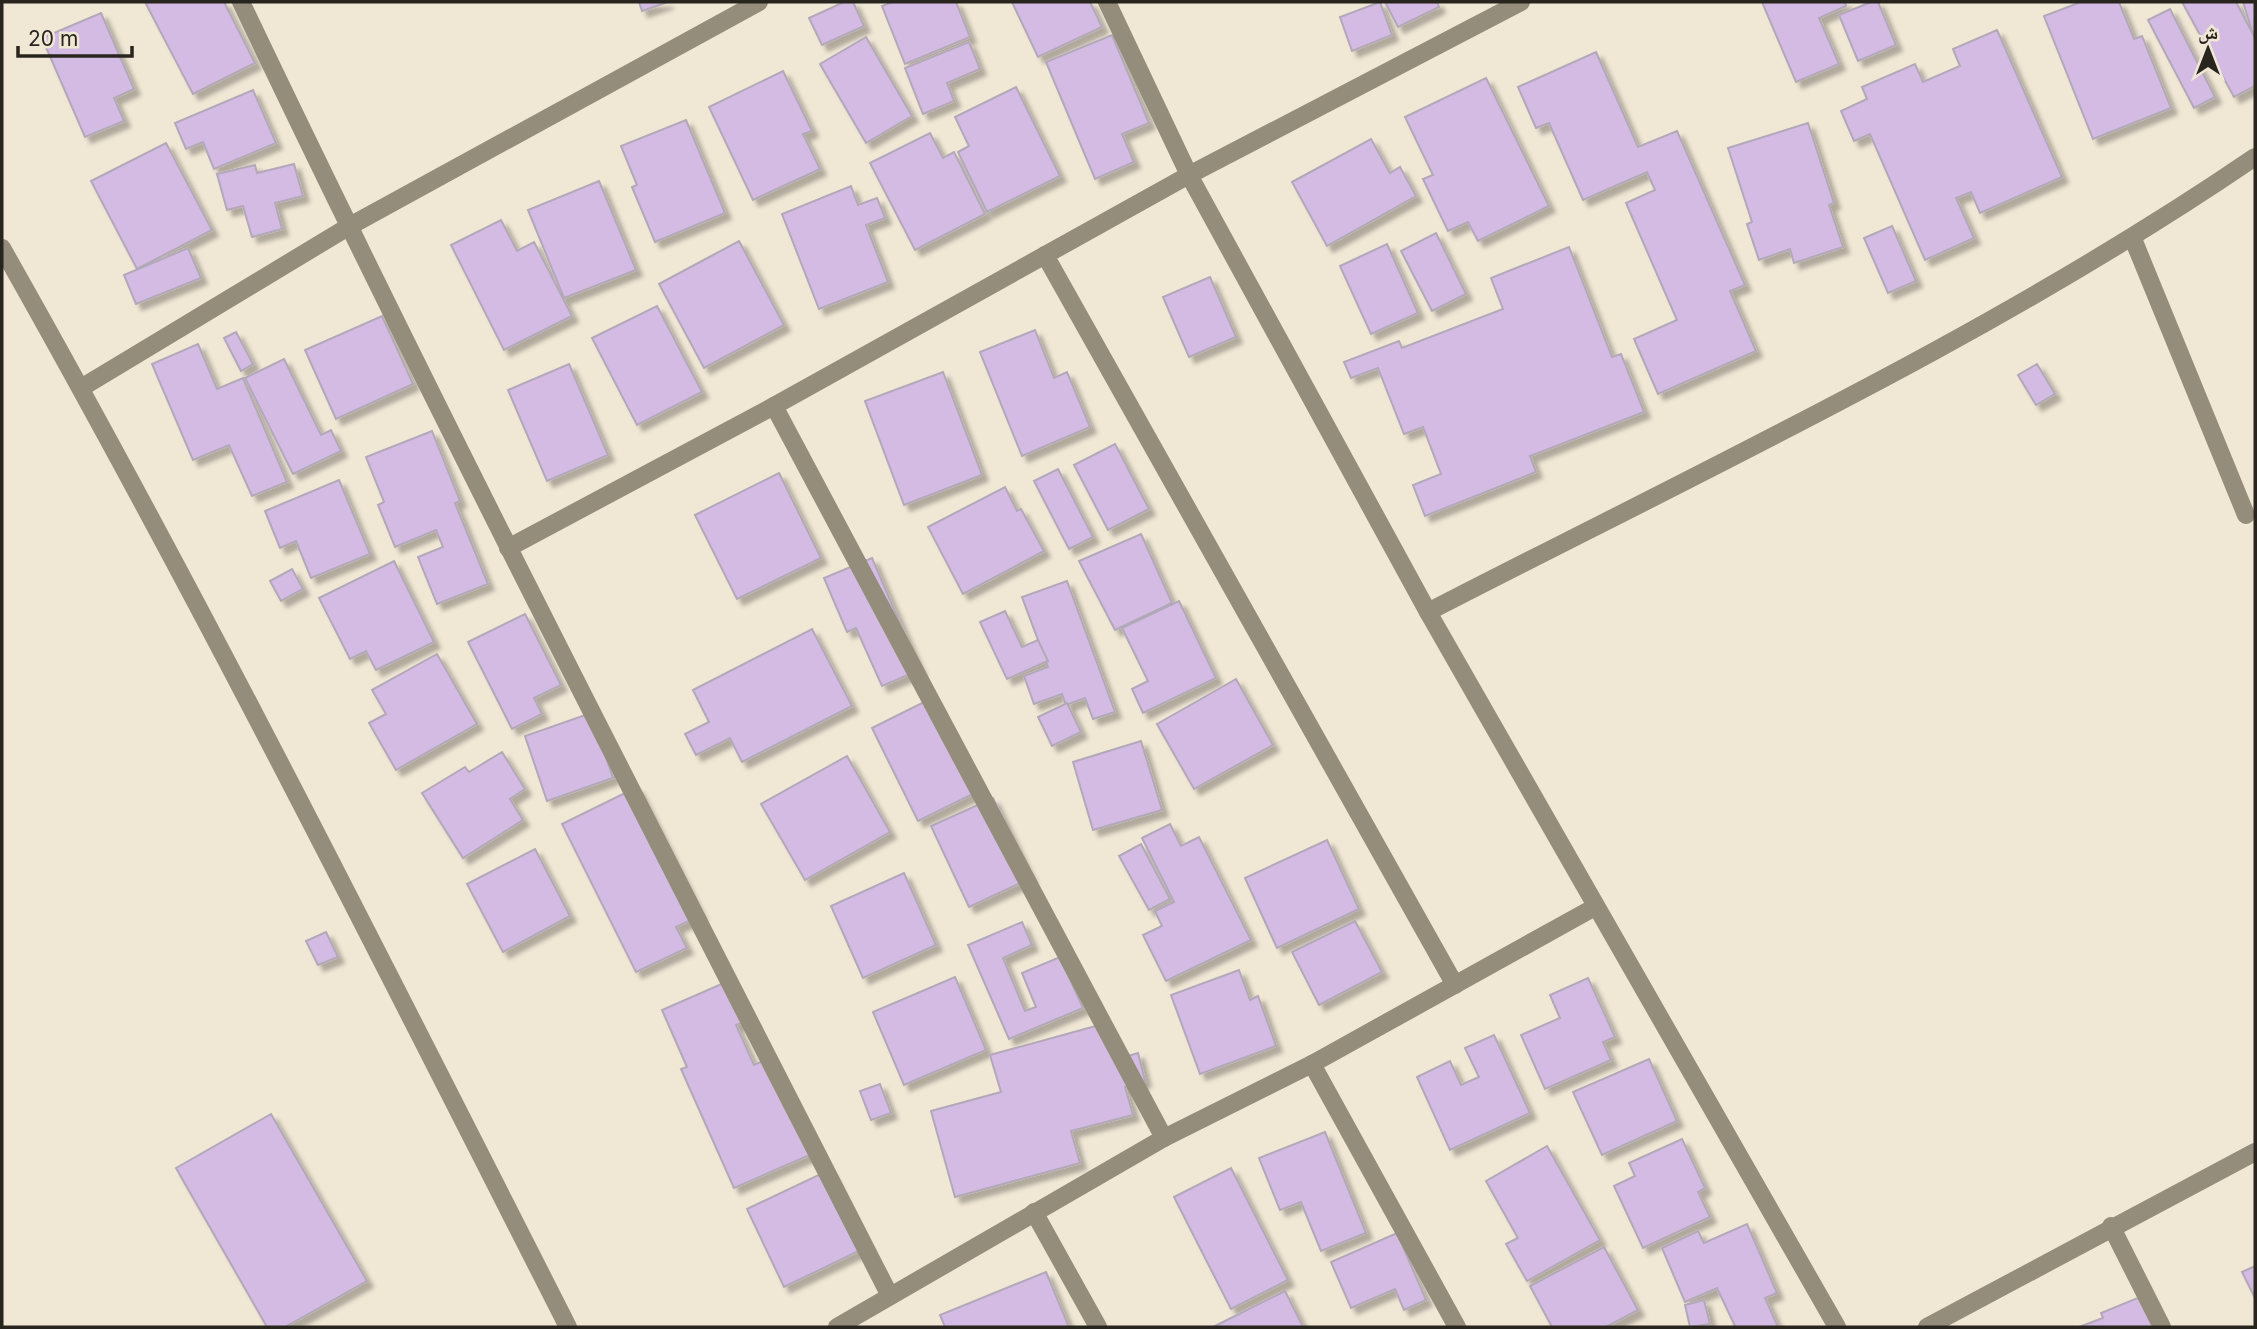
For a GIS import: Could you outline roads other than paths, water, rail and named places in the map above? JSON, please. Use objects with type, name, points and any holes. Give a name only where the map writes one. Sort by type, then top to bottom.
[{"type":"street","points":[[241,2],[348,227],[508,548],[889,1294]]},
{"type":"street","points":[[81,388],[348,227],[759,2]]},
{"type":"street","points":[[1107,2],[1189,175],[1428,612],[1837,1327]]},
{"type":"street","points":[[508,548],[774,406],[1189,175],[1521,2]]},
{"type":"street","points":[[1428,612],[1878,380],[2133,239],[2255,157]]},
{"type":"street","points":[[2133,239],[2246,515]]},
{"type":"street","points":[[2,248],[81,388],[411,1017],[568,1327]]},
{"type":"street","points":[[1045,255],[1455,985]]},
{"type":"street","points":[[774,406],[1164,1138]]},
{"type":"street","points":[[837,1327],[889,1294],[1164,1138],[1312,1064],[1595,907]]},
{"type":"street","points":[[1312,1064],[1457,1327]]},
{"type":"street","points":[[1927,1327],[2111,1226],[2255,1152]]},
{"type":"street","points":[[1034,1212],[1098,1327]]},
{"type":"street","points":[[2111,1226],[2162,1327]]}]
